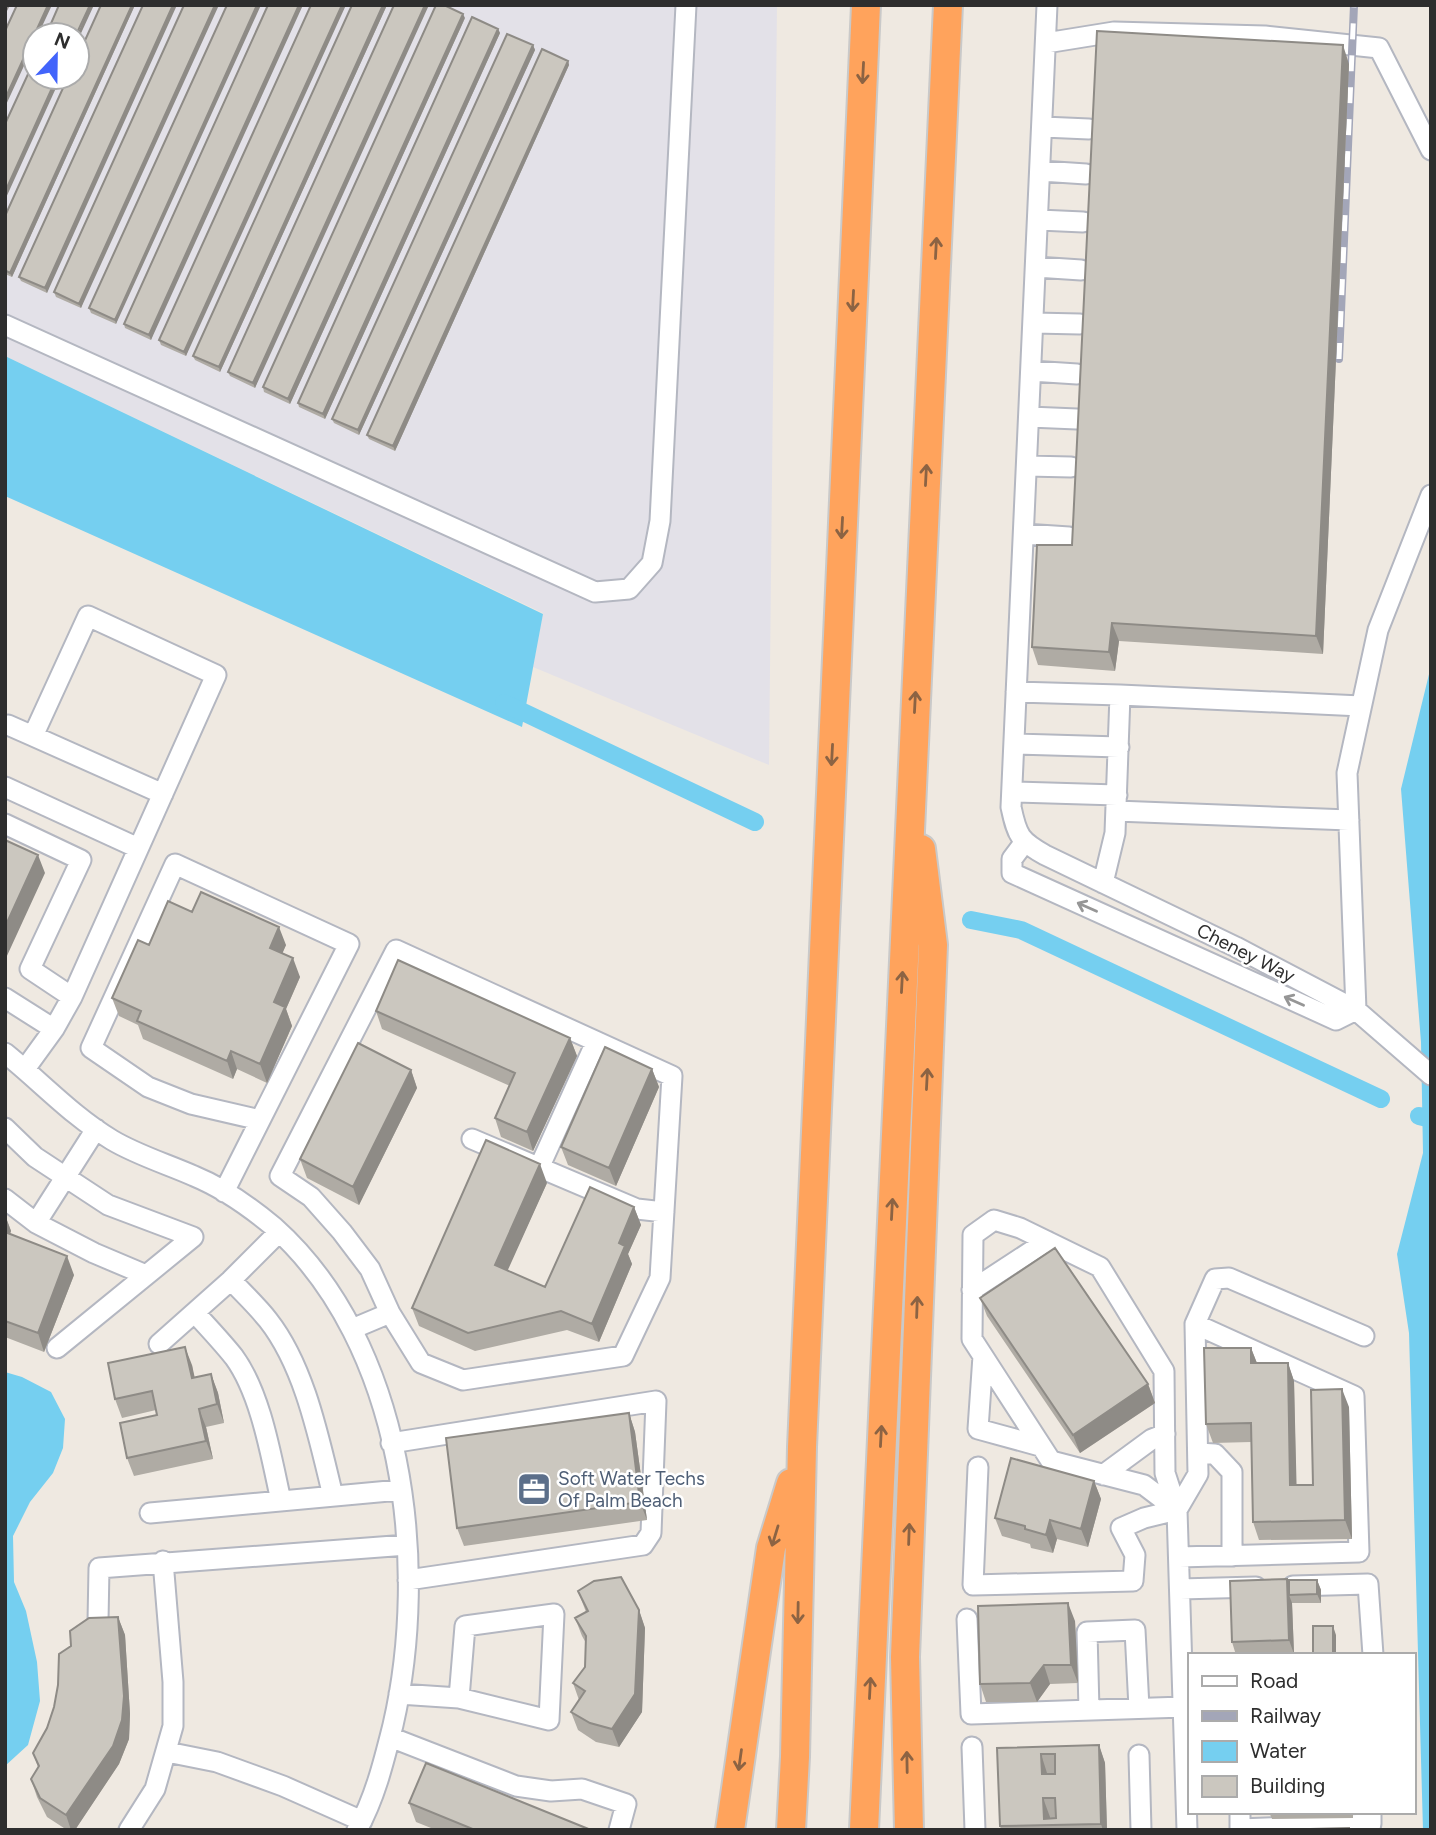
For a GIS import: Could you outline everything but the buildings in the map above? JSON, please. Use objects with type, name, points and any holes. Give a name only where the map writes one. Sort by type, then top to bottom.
[{"type":"highway","points":[[791,1830],[802,1447],[866,5]]},
{"type":"highway","points":[[864,1830],[948,5]]},
{"type":"highway","points":[[909,1830],[905,1657],[933,945],[911,770]]},
{"type":"highway","points":[[730,1830],[771,1548],[802,1447]]},
{"type":"street","points":[[5,325],[595,592],[629,589],[652,563],[660,521],[685,5]]},
{"type":"street","points":[[1047,5],[1011,807],[1015,825],[1024,843],[1012,859],[1012,873],[1336,1020],[1356,1010],[1348,773],[1378,630],[1431,495]]},
{"type":"street","points":[[1046,43],[1114,32],[1265,36],[1379,48],[1431,150]]},
{"type":"street","points":[[1043,127],[1089,129]]},
{"type":"street","points":[[1041,171],[1086,174]]},
{"type":"street","points":[[1039,220],[1083,222]]},
{"type":"street","points":[[1036,267],[1081,270]]},
{"type":"street","points":[[1034,323],[1080,324]]},
{"type":"street","points":[[1031,371],[1077,374]]},
{"type":"street","points":[[1029,417],[1077,419]]},
{"type":"street","points":[[1027,466],[1071,467]]},
{"type":"street","points":[[1024,534],[1069,537]]},
{"type":"street","points":[[25,1069],[54,1030],[72,997],[216,675],[88,616],[33,736]]},
{"type":"street","points":[[1016,692],[1362,706]]},
{"type":"street","points":[[1103,883],[1115,833],[1120,695]]},
{"type":"street","points":[[8,725],[163,794]]},
{"type":"street","points":[[1014,744],[1119,747]]},
{"type":"street","points":[[5,787],[138,848]]},
{"type":"street","points":[[1012,792],[1117,803],[1349,820]]},
{"type":"street","points":[[5,824],[81,860],[30,969],[72,997]]},
{"type":"street","name":"Cheney Way","points":[[1024,843],[1237,947],[1356,1010],[1424,1069]]},
{"type":"street","points":[[224,1192],[349,944],[175,864],[91,1048],[148,1087],[191,1104],[260,1120]]},
{"type":"street","points":[[396,950],[672,1076],[664,1212],[660,1278],[623,1356],[463,1380],[421,1363],[390,1312],[370,1269],[311,1197],[280,1176],[396,950]]},
{"type":"street","points":[[5,998],[54,1030]]},
{"type":"street","points":[[539,1168],[596,1042]]},
{"type":"street","points":[[5,1053],[82,1120],[135,1152],[197,1177],[224,1192],[279,1232],[311,1265],[352,1329],[370,1371],[391,1443],[407,1545],[405,1658],[390,1737],[370,1802],[359,1825],[283,1786],[217,1762],[167,1752]]},
{"type":"street","points":[[5,1128],[35,1157],[108,1205],[193,1237],[57,1348]]},
{"type":"street","points":[[36,1223],[96,1129]]},
{"type":"street","points":[[472,1139],[637,1209],[664,1212]]},
{"type":"street","points":[[5,1199],[36,1223],[94,1253],[146,1275]]},
{"type":"street","points":[[1177,1510],[1144,1485],[1051,1461],[972,1339],[973,1235],[994,1220],[1020,1228],[1100,1267],[1164,1371],[1165,1473],[1177,1510],[1186,1685],[1184,1707],[1187,1830]]},
{"type":"street","points":[[159,1344],[231,1280],[279,1232]]},
{"type":"street","points":[[972,1290],[1047,1241]]},
{"type":"street","points":[[978,1467],[973,1585],[1133,1581],[1135,1555],[1121,1528],[1144,1518],[1177,1510],[1198,1474],[1195,1324],[1215,1279],[1229,1278],[1364,1336]]},
{"type":"street","points":[[231,1280],[269,1321],[289,1355],[309,1405],[333,1496]]},
{"type":"street","points":[[352,1329],[390,1312]]},
{"type":"street","points":[[195,1313],[235,1359],[255,1399],[281,1501]]},
{"type":"street","points":[[1179,1557],[1359,1552],[1354,1396],[1195,1324]]},
{"type":"street","points":[[983,1356],[978,1429],[1040,1446]]},
{"type":"street","points":[[391,1443],[656,1401],[651,1533],[643,1545],[408,1580]]},
{"type":"street","points":[[1103,1475],[1153,1439],[1165,1434]]},
{"type":"street","points":[[1198,1453],[1215,1454],[1232,1472],[1232,1556]]},
{"type":"street","points":[[150,1513],[400,1490]]},
{"type":"street","points":[[99,1621],[99,1568],[407,1545]]},
{"type":"street","points":[[129,1830],[155,1789],[173,1726],[173,1682],[163,1562]]},
{"type":"street","points":[[1180,1589],[1368,1584],[1373,1653]]},
{"type":"street","points":[[399,1694],[459,1698],[549,1720],[554,1614],[465,1626],[459,1698]]},
{"type":"street","points":[[967,1619],[971,1714],[1184,1707]]},
{"type":"street","points":[[1089,1710],[1087,1632],[1135,1629],[1139,1708]]},
{"type":"street","points":[[390,1737],[516,1786],[551,1791],[582,1789],[626,1804],[619,1830]]},
{"type":"street","points":[[972,1747],[975,1830]]},
{"type":"street","points":[[1139,1755],[1141,1830]]},
{"type":"street","points":[[1240,1829],[1371,1824],[1371,1814]]},
{"type":"shaded area","points":[[5,5],[777,5],[769,765],[533,667],[543,613],[5,356]]},
{"type":"water","points":[[5,356],[543,614],[522,727],[5,496]]},
{"type":"water","points":[[1431,666],[1431,1830],[1423,1830],[1409,1333],[1397,1254],[1423,1153],[1421,1042],[1401,789]]},
{"type":"water","points":[[5,1372],[22,1377],[51,1392],[65,1419],[63,1448],[53,1473],[30,1502],[13,1536],[14,1582],[26,1611],[37,1662],[40,1701],[28,1745],[5,1766]]},
{"type":"waterway","points":[[504,703],[755,822]]},
{"type":"waterway","points":[[971,920],[1021,930],[1381,1099]]},
{"type":"waterway","points":[[1419,1116],[1431,1119]]},
{"type":"railway","points":[[1339,359],[1354,5]]},
{"type":"place","name":"Soft Water Techs Of Palm Beach","points":[[534,1489]]}]
